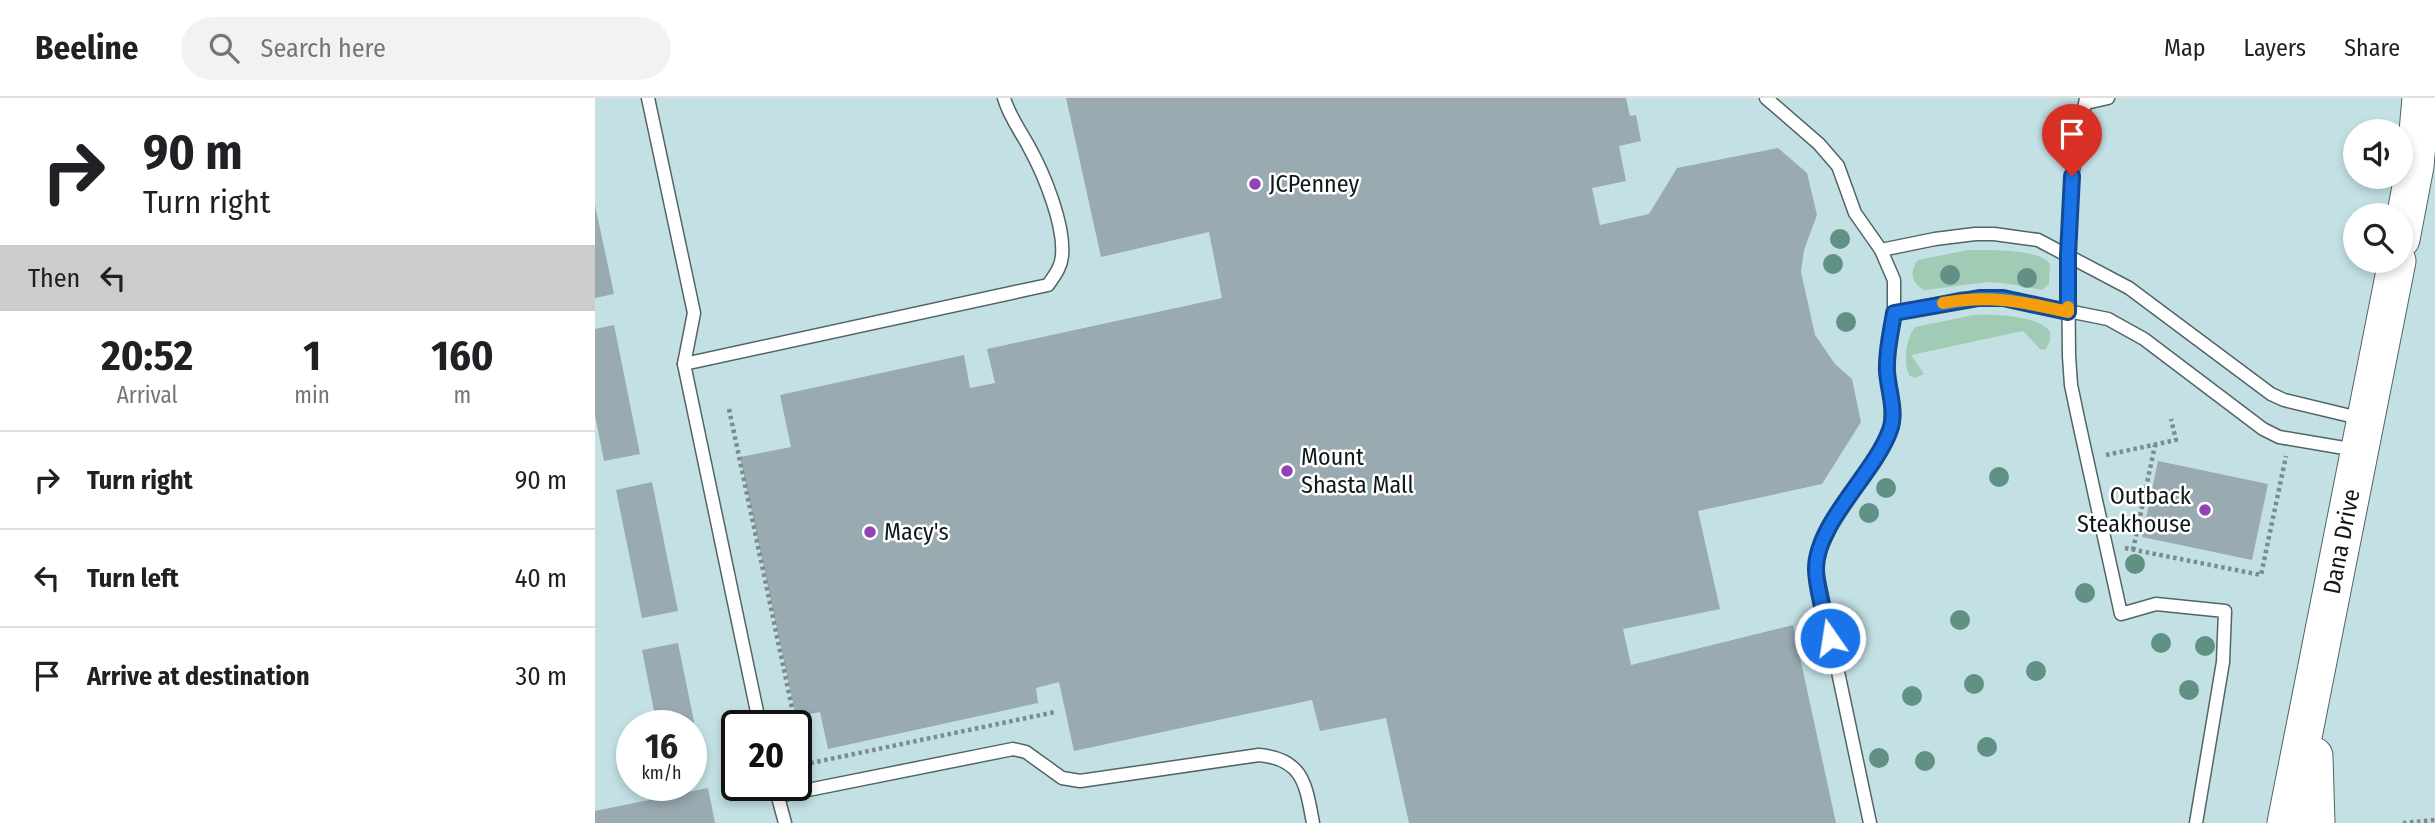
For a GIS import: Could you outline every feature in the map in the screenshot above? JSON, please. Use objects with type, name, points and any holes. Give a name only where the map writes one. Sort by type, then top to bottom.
[{"type":"main road","points":[[2408,203],[2415,166],[2421,98]]},
{"type":"main road","name":"Dana Drive","points":[[2286,823],[2395,273]]},
{"type":"main road","points":[[2311,689],[2316,823]]},
{"type":"lane","points":[[648,98],[694,313],[684,364],[757,710]]},
{"type":"lane","points":[[684,364],[1048,285],[1060,267],[1063,254],[1052,199],[1004,98]]},
{"type":"lane","points":[[1766,98],[1832,158],[1841,171],[1855,214],[1881,250],[1894,280],[1894,313],[1886,368],[1891,397],[1891,428],[1832,524],[1821,547],[1816,568],[1870,823]]},
{"type":"lane","points":[[2108,98],[2086,101],[2072,176],[2068,255],[2071,385],[2121,614],[2156,604],[2225,611],[2223,662],[2196,823]]},
{"type":"lane","points":[[1881,250],[1935,239],[1994,234],[2038,240],[2104,274],[2154,304],[2271,394],[2363,435]]},
{"type":"lane","points":[[1894,313],[1979,298],[2003,298],[2108,320],[2144,339],[2279,437],[2363,435]]},
{"type":"lane","points":[[812,785],[1013,749],[1026,752],[1062,778],[1080,781],[1259,755],[1278,759],[1298,773],[1305,784],[1313,823]]},
{"type":"lane","points":[[780,801],[785,823]]},
{"type":"path","points":[[729,408],[795,722],[806,758],[811,764],[1055,712]]},
{"type":"path","points":[[2104,456],[2176,440],[2171,419]]},
{"type":"path","points":[[2133,550],[2155,445]]},
{"type":"path","points":[[2124,548],[2262,575],[2287,450]]},
{"type":"path","points":[[2403,823],[2435,820]]},
{"type":"shaded area","points":[[595,98],[2435,98],[2435,823],[595,823]]},
{"type":"green space","points":[[1968,250],[2012,251],[2035,255],[2050,264],[2049,284],[2042,290],[1988,282],[1925,290],[1914,281],[1913,268],[1918,260]]},
{"type":"green space","points":[[1974,315],[2015,317],[2036,322],[2050,332],[2050,341],[2046,349],[2041,350],[2023,331],[1911,355],[1924,374],[1915,378],[1909,375],[1906,350],[1915,327]]},
{"type":"building","name":"Mount Shasta Mall","points":[[1066,98],[1626,98],[1630,116],[1636,115],[1641,141],[1619,146],[1626,181],[1592,188],[1600,225],[1649,214],[1677,168],[1778,148],[1807,173],[1817,215],[1804,250],[1801,272],[1815,335],[1835,364],[1852,379],[1861,422],[1822,484],[1698,511],[1720,609],[1623,629],[1631,665],[1793,625],[1836,823],[1409,823],[1386,718],[1320,731],[1312,700],[1074,751],[1059,682],[1036,688],[1038,703],[828,749],[820,712],[812,714],[812,710],[794,710],[740,457],[791,447],[780,395],[964,355],[970,388],[995,383],[987,349],[1222,298],[1209,232],[1101,257]]},
{"type":"building","points":[[595,205],[614,294],[595,298]]},
{"type":"building","points":[[614,325],[640,454],[604,461],[595,415],[595,329]]},
{"type":"building","name":"Outback Steakhouse","points":[[2158,461],[2268,484],[2252,560],[2142,537]]},
{"type":"building","points":[[652,482],[678,611],[642,618],[616,490]]},
{"type":"building","points":[[678,643],[692,710],[654,710],[642,650]]},
{"type":"building","points":[[707,788],[715,823],[595,823],[595,811],[644,801],[707,801]]},
{"type":"slow traffic","points":[[1943,303],[1961,299],[2003,298],[2068,312],[2068,307]]},
{"type":"place","name":"JCPenney","points":[[1255,184]]},
{"type":"place","name":"Mount Shasta Mall","points":[[1287,471]]},
{"type":"place","name":"Outback Steakhouse","points":[[2205,510]]},
{"type":"place","name":"Macy's","points":[[870,532]]},
{"type":"route","points":[[1830,638],[1817,580],[1818,557],[1836,516],[1878,453],[1891,428],[1891,397],[1886,368],[1894,313],[1961,299],[1979,298],[2003,298],[2068,312],[2072,176]]}]
